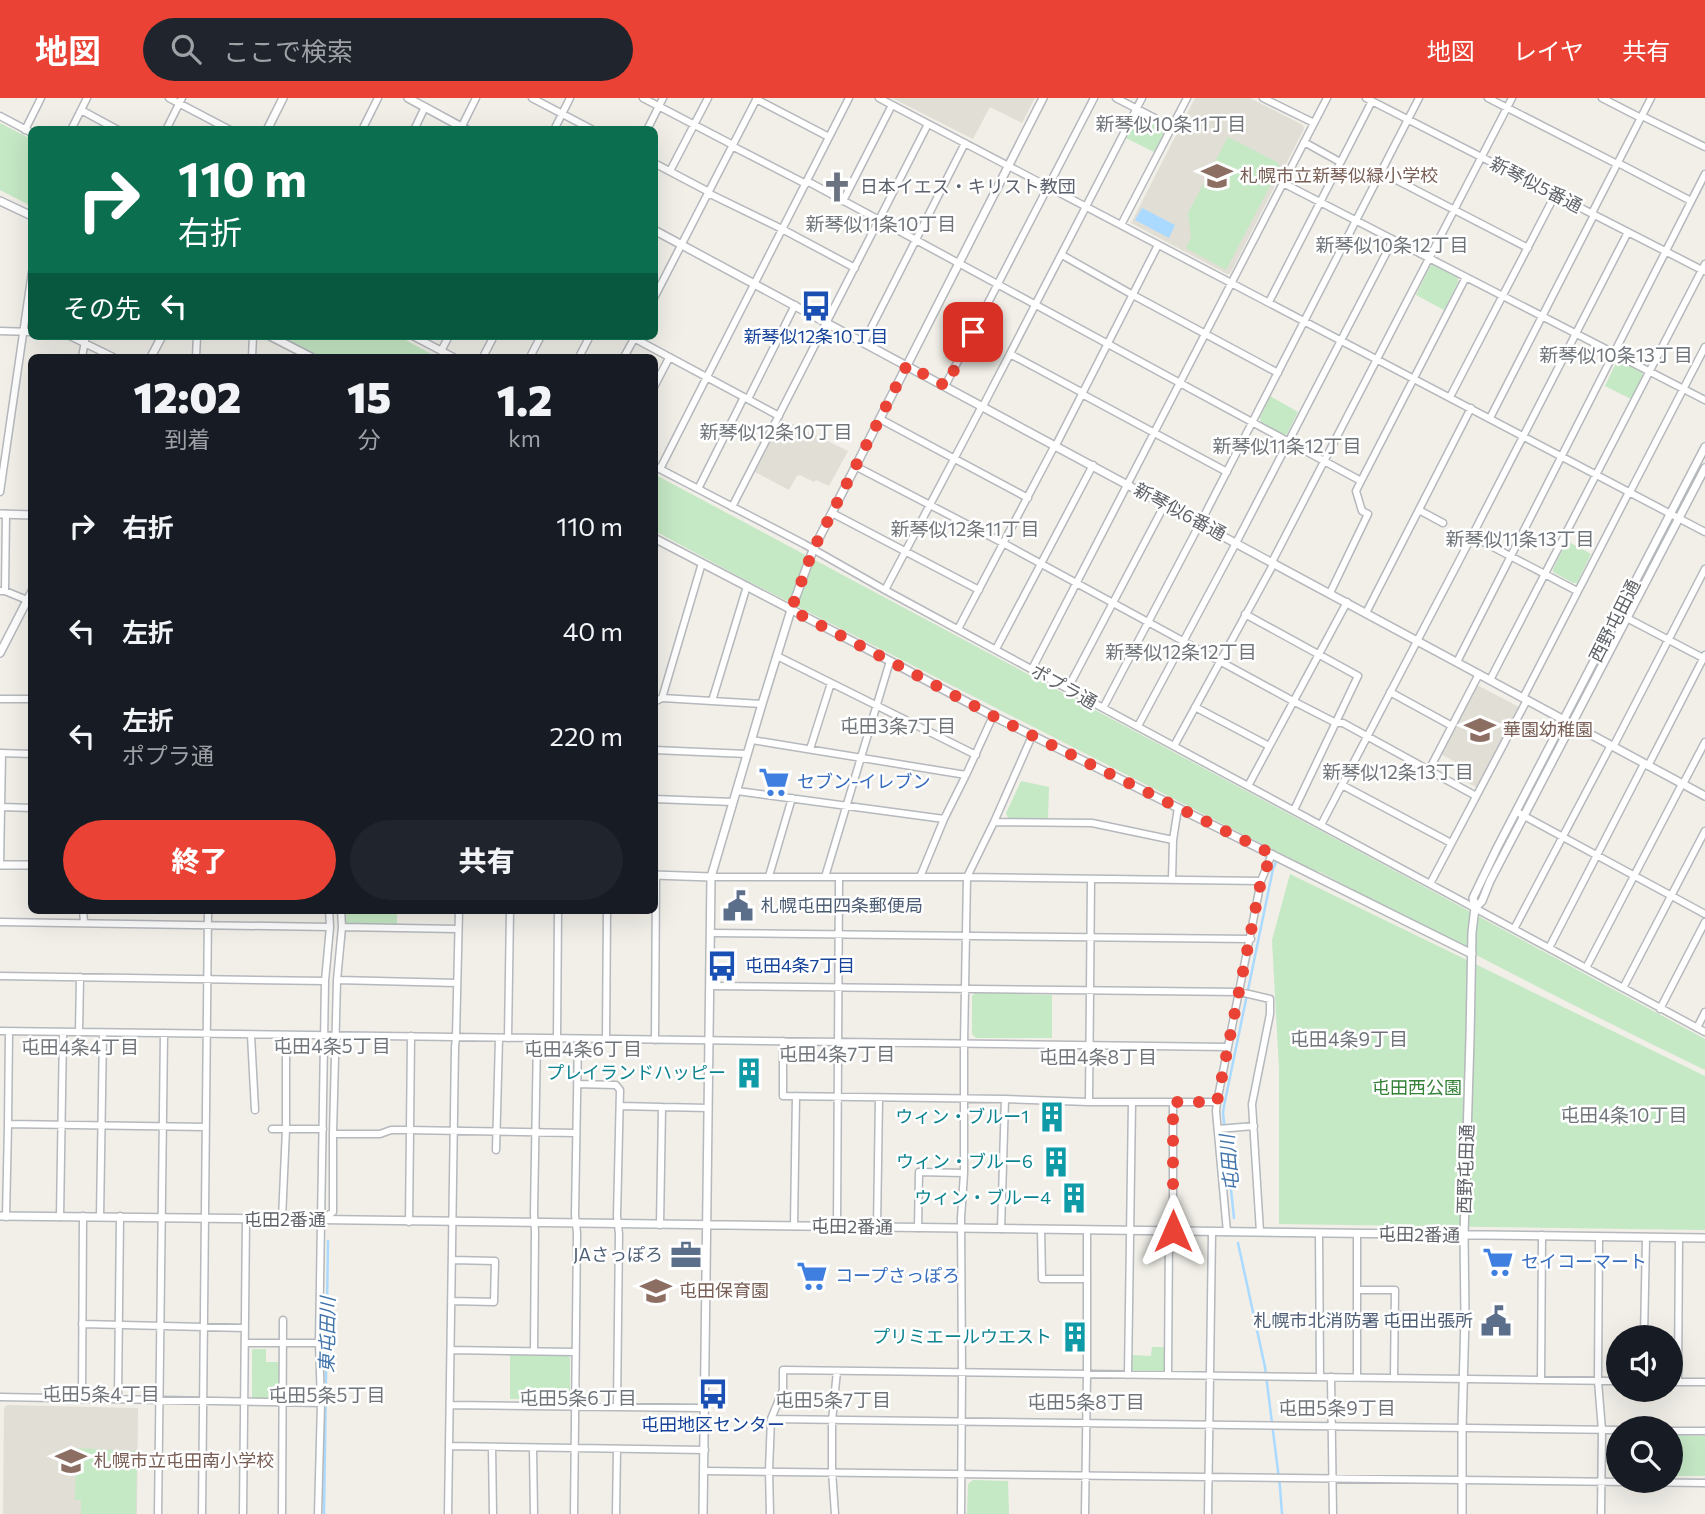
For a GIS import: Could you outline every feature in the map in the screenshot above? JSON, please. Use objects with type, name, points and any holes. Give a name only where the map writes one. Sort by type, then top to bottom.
[{"type":"street","points":[[30,126],[41,98]]},
{"type":"street","points":[[73,126],[87,98]]},
{"type":"street","points":[[169,98],[180,101],[223,126]]},
{"type":"street","points":[[269,126],[283,98]]},
{"type":"street","points":[[364,126],[378,98]]},
{"type":"street","points":[[408,98],[458,126]]},
{"type":"street","points":[[416,126],[428,98]]},
{"type":"street","points":[[464,126],[476,98]]},
{"type":"street","points":[[532,98],[586,126]]},
{"type":"street","points":[[556,126],[570,98]]},
{"type":"street","points":[[643,98],[916,239],[1361,481]]},
{"type":"street","points":[[649,126],[663,98]]},
{"type":"street","points":[[670,171],[708,98]]},
{"type":"street","points":[[658,465],[707,377],[849,98]]},
{"type":"street","points":[[879,98],[1705,532]]},
{"type":"street","points":[[703,1514],[711,877],[791,610],[813,550],[1043,98]]},
{"type":"street","points":[[946,386],[1094,98]]},
{"type":"street","points":[[1116,98],[1172,127]]},
{"type":"street","points":[[885,590],[1142,98]]},
{"type":"street","points":[[1121,225],[1187,98]]},
{"type":"street","points":[[1264,98],[1314,123]]},
{"type":"street","points":[[1032,669],[1327,98]]},
{"type":"street","points":[[1103,708],[1419,98]]},
{"type":"street","points":[[1488,98],[1691,201]]},
{"type":"street","points":[[1174,746],[1273,562],[1512,98]]},
{"type":"street","points":[[1602,98],[1705,147]]},
{"type":"street","points":[[1490,418],[1651,98]]},
{"type":"street","points":[[658,290],[756,99],[829,137]]},
{"type":"street","points":[[1269,302],[1369,99]]},
{"type":"street","name":"新琴似5番通","points":[[1369,99],[1704,268]]},
{"type":"street","points":[[168,126],[180,101]]},
{"type":"street","points":[[843,201],[892,105]]},
{"type":"street","points":[[81,110],[111,126]]},
{"type":"street","points":[[0,116],[28,132]]},
{"type":"street","points":[[732,507],[929,124]]},
{"type":"street","points":[[1304,142],[1340,162]]},
{"type":"street","points":[[864,342],[965,143]]},
{"type":"street","points":[[658,165],[855,268]]},
{"type":"street","points":[[1381,172],[1528,248]]},
{"type":"street","points":[[1457,662],[1705,174]]},
{"type":"street","points":[[1283,183],[1705,400]]},
{"type":"street","points":[[1450,397],[1555,195]]},
{"type":"street","points":[[0,201],[28,214]]},
{"type":"street","name":"新琴似6番通","points":[[658,232],[1705,796]]},
{"type":"street","points":[[1321,825],[1628,232]]},
{"type":"street","points":[[1138,726],[1393,240]]},
{"type":"street","points":[[958,629],[1158,245]]},
{"type":"street","points":[[1062,255],[1278,373]]},
{"type":"street","points":[[1490,680],[1704,268]]},
{"type":"street","points":[[1330,593],[1368,514],[1362,510],[1356,491],[1466,277]]},
{"type":"street","points":[[0,492],[28,299]]},
{"type":"street","points":[[698,489],[795,305]]},
{"type":"street","points":[[0,331],[28,332]]},
{"type":"street","points":[[85,340],[108,354]]},
{"type":"street","points":[[276,340],[299,354]]},
{"type":"street","points":[[420,340],[447,354]]},
{"type":"street","points":[[441,351],[447,340]]},
{"type":"street","points":[[638,340],[779,416]]},
{"type":"street","points":[[1430,884],[1480,791],[1577,591],[1705,346]]},
{"type":"street","points":[[1010,354],[1227,472]]},
{"type":"street","points":[[658,379],[669,358]]},
{"type":"street","points":[[1366,613],[1471,408]]},
{"type":"street","points":[[880,419],[1028,498]]},
{"type":"street","name":"西野屯田通","points":[[1461,1514],[1464,1235],[1472,932],[1475,908],[1473,898],[1705,447]]},
{"type":"street","points":[[996,649],[1093,465]]},
{"type":"street","points":[[855,466],[1476,796]]},
{"type":"street","name":"ポプラ通","points":[[658,468],[1705,1032]]},
{"type":"street","name":"西野屯田通","points":[[1475,908],[1482,901],[1705,468]]},
{"type":"street","points":[[1068,688],[1165,504]]},
{"type":"street","points":[[1419,510],[1443,523]]},
{"type":"street","points":[[832,513],[979,590]]},
{"type":"street","points":[[0,653],[27,600],[2,591],[3,514],[28,515]]},
{"type":"street","points":[[1472,536],[1577,591]]},
{"type":"street","points":[[658,540],[1032,736],[1472,954]]},
{"type":"street","points":[[702,563],[658,700],[762,704]]},
{"type":"street","points":[[1514,929],[1705,569]]},
{"type":"street","points":[[712,701],[747,586]]},
{"type":"street","points":[[1248,786],[1347,602]]},
{"type":"street","points":[[1245,614],[1358,676],[1294,810]]},
{"type":"street","points":[[1549,948],[1704,657],[1619,614]]},
{"type":"street","points":[[777,656],[976,755]]},
{"type":"street","points":[[825,877],[890,661]]},
{"type":"street","points":[[1429,770],[1479,674]]},
{"type":"street","points":[[810,749],[831,682]]},
{"type":"street","points":[[1390,692],[1452,726]]},
{"type":"street","points":[[0,699],[28,699]]},
{"type":"street","points":[[1195,707],[1269,746]]},
{"type":"street","points":[[920,877],[993,716]]},
{"type":"street","points":[[961,1514],[961,1218],[964,1173],[967,877],[1032,736]]},
{"type":"street","points":[[752,740],[966,775]]},
{"type":"street","points":[[1586,968],[1705,742]]},
{"type":"street","points":[[658,750],[747,754]]},
{"type":"street","points":[[28,754],[1,753],[0,865],[28,865]]},
{"type":"street","points":[[1342,785],[1451,843]]},
{"type":"street","points":[[737,791],[944,820]]},
{"type":"street","points":[[769,876],[792,798]]},
{"type":"street","points":[[658,799],[733,802]]},
{"type":"street","points":[[2,807],[28,807]]},
{"type":"street","points":[[1172,880],[1173,840],[1178,808]]},
{"type":"street","points":[[1517,812],[1705,914]]},
{"type":"street","points":[[994,822],[1092,823],[1173,840]]},
{"type":"street","points":[[1623,988],[1705,831]]},
{"type":"street","points":[[1227,1232],[1217,1102],[1261,881],[1272,854]]},
{"type":"street","points":[[658,875],[1261,881]]},
{"type":"street","points":[[837,1227],[839,877]]},
{"type":"street","points":[[1089,1102],[1091,879]]},
{"type":"street","points":[[83,914],[84,922]]},
{"type":"street","points":[[201,1514],[208,914]]},
{"type":"street","points":[[318,1514],[325,981],[329,914]]},
{"type":"street","points":[[321,1220],[332,1212],[337,980],[341,914]]},
{"type":"street","points":[[448,1514],[459,914]]},
{"type":"street","points":[[508,1038],[510,914]]},
{"type":"street","points":[[557,1039],[558,914]]},
{"type":"street","points":[[606,1040],[607,914]]},
{"type":"street","points":[[655,914],[655,1040]]},
{"type":"street","points":[[0,922],[330,927]]},
{"type":"street","points":[[1660,1009],[1705,922]]},
{"type":"street","points":[[342,927],[458,929]]},
{"type":"street","points":[[711,933],[1251,939]]},
{"type":"street","points":[[0,976],[325,981]]},
{"type":"street","points":[[79,1032],[80,977]]},
{"type":"street","points":[[337,980],[457,983]]},
{"type":"street","points":[[710,986],[1240,992],[1270,999],[1270,1014],[1252,1104],[1261,1232]]},
{"type":"street","points":[[1697,1028],[1705,1012]]},
{"type":"street","points":[[0,1031],[1228,1047]]},
{"type":"street","points":[[3,1217],[9,1032]]},
{"type":"street","points":[[60,1217],[63,1032]]},
{"type":"street","points":[[100,1217],[103,1033]]},
{"type":"street","points":[[159,1514],[164,1034]]},
{"type":"street","points":[[251,1035],[255,1110]]},
{"type":"street","points":[[282,1219],[286,1035]]},
{"type":"street","points":[[409,1222],[411,1036]]},
{"type":"street","points":[[496,1150],[499,1038]]},
{"type":"street","points":[[534,1351],[537,1038]]},
{"type":"street","points":[[574,1514],[577,1233],[575,1133],[578,1039]]},
{"type":"street","points":[[783,1041],[783,1096],[1217,1102]]},
{"type":"street","points":[[577,1084],[616,1085],[620,1090],[617,1406]]},
{"type":"street","points":[[794,1226],[796,1096]]},
{"type":"street","points":[[877,1227],[879,1098]]},
{"type":"street","points":[[1001,1229],[1005,1099]]},
{"type":"street","points":[[1128,1375],[1132,1102]]},
{"type":"street","points":[[1168,1375],[1173,1102]]},
{"type":"street","points":[[620,1106],[708,1108]]},
{"type":"street","points":[[660,1224],[662,1107]]},
{"type":"street","points":[[8,1124],[205,1127]]},
{"type":"street","points":[[1218,1129],[1254,1126]]},
{"type":"street","points":[[272,1129],[323,1129]]},
{"type":"street","points":[[333,1133],[380,1134],[391,1130],[575,1133]]},
{"type":"street","points":[[918,1228],[919,1172],[964,1173]]},
{"type":"street","points":[[82,1399],[83,1216]]},
{"type":"street","points":[[118,1399],[120,1216]]},
{"type":"street","name":"屯田2番通","points":[[3,1217],[120,1216],[162,1219],[1705,1238]]},
{"type":"street","points":[[243,1514],[246,1219]]},
{"type":"street","points":[[1041,1229],[1042,1279],[1086,1279]]},
{"type":"street","points":[[1084,1514],[1087,1230]]},
{"type":"street","points":[[1208,1514],[1213,1232]]},
{"type":"street","points":[[1319,1233],[1320,1377]]},
{"type":"street","points":[[1357,1234],[1357,1377]]},
{"type":"street","points":[[1541,1380],[1542,1235]]},
{"type":"street","points":[[1600,1237],[1598,1381],[1602,1430],[1601,1514]]},
{"type":"street","points":[[1644,1325],[1646,1238]]},
{"type":"street","points":[[1676,1325],[1679,1238]]},
{"type":"street","points":[[451,1301],[494,1302],[495,1261],[452,1260]]},
{"type":"street","points":[[1357,1290],[1395,1290],[1394,1378]]},
{"type":"street","points":[[1395,1315],[1465,1317]]},
{"type":"street","points":[[282,1514],[283,1320]]},
{"type":"street","points":[[82,1324],[245,1328]]},
{"type":"street","points":[[245,1343],[319,1343]]},
{"type":"street","points":[[451,1350],[575,1352]]},
{"type":"street","points":[[770,1514],[771,1419],[783,1390],[783,1370],[1606,1381]]},
{"type":"street","points":[[835,1514],[832,1421],[837,1371]]},
{"type":"street","points":[[1331,1377],[1333,1514]]},
{"type":"street","points":[[1683,1382],[1705,1382]]},
{"type":"street","points":[[0,1397],[321,1403]]},
{"type":"street","points":[[450,1405],[705,1408]]},
{"type":"street","points":[[771,1419],[1606,1430]]},
{"type":"street","points":[[1683,1431],[1705,1431]]},
{"type":"street","points":[[450,1446],[705,1450]]},
{"type":"street","points":[[492,1447],[493,1514]]},
{"type":"street","points":[[533,1448],[534,1514]]},
{"type":"street","points":[[616,1514],[617,1449]]},
{"type":"street","points":[[704,1471],[1705,1483]]},
{"type":"shaded area","points":[[892,98],[1035,98],[1022,123],[990,107],[973,139]]},
{"type":"shaded area","name":"札幌市立新琴似緑小学校","points":[[1195,98],[1250,98],[1303,125],[1304,129],[1230,274],[1131,223]]},
{"type":"shaded area","points":[[780,418],[848,451],[829,486],[800,475],[789,490],[753,471]]},
{"type":"shaded area","name":"華園幼稚園","points":[[1477,685],[1519,707],[1478,788],[1458,778],[1464,767],[1441,754]]},
{"type":"shaded area","name":"札幌市立屯田南小学校","points":[[7,1405],[138,1408],[137,1514],[3,1514],[4,1408]]},
{"type":"green space","points":[[1140,115],[1164,126],[1165,131],[1154,152],[1126,138]]},
{"type":"green space","points":[[0,123],[28,137],[28,204],[0,190]]},
{"type":"green space","points":[[1228,137],[1277,162],[1280,167],[1226,270],[1186,248],[1191,237],[1188,213]]},
{"type":"green space","points":[[1433,265],[1458,278],[1444,310],[1416,295],[1430,266]]},
{"type":"green space","points":[[285,340],[405,340],[431,354],[311,354]]},
{"type":"green space","points":[[1617,361],[1642,372],[1643,376],[1631,399],[1605,386]]},
{"type":"green space","points":[[1270,396],[1298,412],[1287,434],[1283,435],[1261,423],[1260,417]]},
{"type":"green space","points":[[658,476],[1705,1039],[1705,1070],[1511,973],[1320,872],[658,533]]},
{"type":"green space","points":[[1567,541],[1591,554],[1577,583],[1553,572]]},
{"type":"green space","points":[[1021,781],[1049,787],[1048,818],[1008,818],[1006,813]]},
{"type":"green space","name":"屯田西公園","points":[[1290,874],[1705,1076],[1705,1230],[1279,1224],[1279,1069],[1272,940]]},
{"type":"green space","points":[[345,914],[397,914],[397,924],[345,921]]},
{"type":"green space","points":[[975,993],[1052,995],[1052,1038],[976,1038],[972,1034],[972,996]]},
{"type":"green space","points":[[1152,1347],[1165,1347],[1164,1375],[1130,1373],[1131,1355],[1151,1356]]},
{"type":"green space","points":[[252,1349],[266,1349],[266,1362],[279,1362],[279,1398],[252,1398]]},
{"type":"green space","points":[[510,1355],[568,1356],[570,1397],[567,1400],[510,1399]]},
{"type":"green space","points":[[1683,1435],[1705,1436],[1705,1476],[1683,1476]]},
{"type":"green space","points":[[76,1448],[137,1451],[136,1514],[81,1514],[81,1500],[75,1500]]},
{"type":"green space","points":[[973,1480],[1008,1481],[1009,1514],[967,1514],[968,1484]]},
{"type":"water","points":[[1142,208],[1175,225],[1169,238],[1135,220]]},
{"type":"waterway","name":"屯田川","points":[[1234,1218],[1223,1113],[1276,862]]},
{"type":"waterway","name":"東屯田川","points":[[324,1514],[328,1241]]},
{"type":"waterway","name":"屯田川","points":[[1238,1243],[1265,1367],[1282,1514]]},
{"type":"place","name":"札幌市立新琴似緑小学校","points":[[1217,176]]},
{"type":"place","name":"日本イエス・キリスト教団","points":[[837,187]]},
{"type":"place","name":"新琴似12条10丁目","points":[[816,306]]},
{"type":"place","name":"華園幼稚園","points":[[1480,730]]},
{"type":"place","name":"セブン-イレブン","points":[[774,782]]},
{"type":"place","name":"札幌屯田四条郵便局","points":[[738,906]]},
{"type":"place","name":"屯田4条7丁目","points":[[722,966]]},
{"type":"place","name":"プレイランドハッピー","points":[[749,1073]]},
{"type":"place","name":"ウィン・ブルー1","points":[[1052,1117]]},
{"type":"place","name":"ウィン・ブルー6","points":[[1056,1162]]},
{"type":"place","name":"ウィン・ブルー4","points":[[1074,1198]]},
{"type":"place","name":"JAさっぽろ","points":[[686,1255]]},
{"type":"place","name":"セイコーマート","points":[[1498,1262]]},
{"type":"place","name":"コープさっぽろ","points":[[812,1276]]},
{"type":"place","name":"屯田保育園","points":[[656,1291]]},
{"type":"place","name":"札幌市北消防署 屯田出張所","points":[[1496,1321]]},
{"type":"place","name":"プリミエールウエスト","points":[[1075,1337]]},
{"type":"place","name":"屯田地区センター","points":[[713,1394]]},
{"type":"place","name":"札幌市立屯田南小学校","points":[[71,1461]]},
{"type":"district","name":"新琴似10条11丁目","points":[[1171,124]]},
{"type":"district","name":"新琴似11条10丁目","points":[[881,224]]},
{"type":"district","name":"新琴似10条12丁目","points":[[1392,245]]},
{"type":"district","name":"新琴似10条13丁目","points":[[1616,355]]},
{"type":"district","name":"新琴似12条10丁目","points":[[776,432]]},
{"type":"district","name":"新琴似11条12丁目","points":[[1287,446]]},
{"type":"district","name":"新琴似12条11丁目","points":[[965,529]]},
{"type":"district","name":"新琴似11条13丁目","points":[[1520,539]]},
{"type":"district","name":"新琴似12条12丁目","points":[[1181,652]]},
{"type":"district","name":"屯田3条7丁目","points":[[898,726]]},
{"type":"district","name":"新琴似12条13丁目","points":[[1398,772]]},
{"type":"district","name":"屯田4条9丁目","points":[[1349,1039]]},
{"type":"district","name":"屯田4条5丁目","points":[[332,1046]]},
{"type":"district","name":"屯田4条4丁目","points":[[80,1047]]},
{"type":"district","name":"屯田4条6丁目","points":[[583,1049]]},
{"type":"district","name":"屯田4条7丁目","points":[[837,1054]]},
{"type":"district","name":"屯田4条8丁目","points":[[1098,1057]]},
{"type":"district","name":"屯田4条10丁目","points":[[1624,1115]]},
{"type":"district","name":"屯田5条4丁目","points":[[101,1394]]},
{"type":"district","name":"屯田5条5丁目","points":[[327,1395]]},
{"type":"district","name":"屯田5条6丁目","points":[[578,1398]]},
{"type":"district","name":"屯田5条7丁目","points":[[833,1400]]},
{"type":"district","name":"屯田5条8丁目","points":[[1086,1402]]},
{"type":"district","name":"屯田5条9丁目","points":[[1337,1408]]},
{"type":"route","points":[[973,332],[946,386],[907,365],[813,550],[791,610],[993,716],[1272,854],[1261,881],[1217,1102],[1173,1102],[1173,1231]]}]
